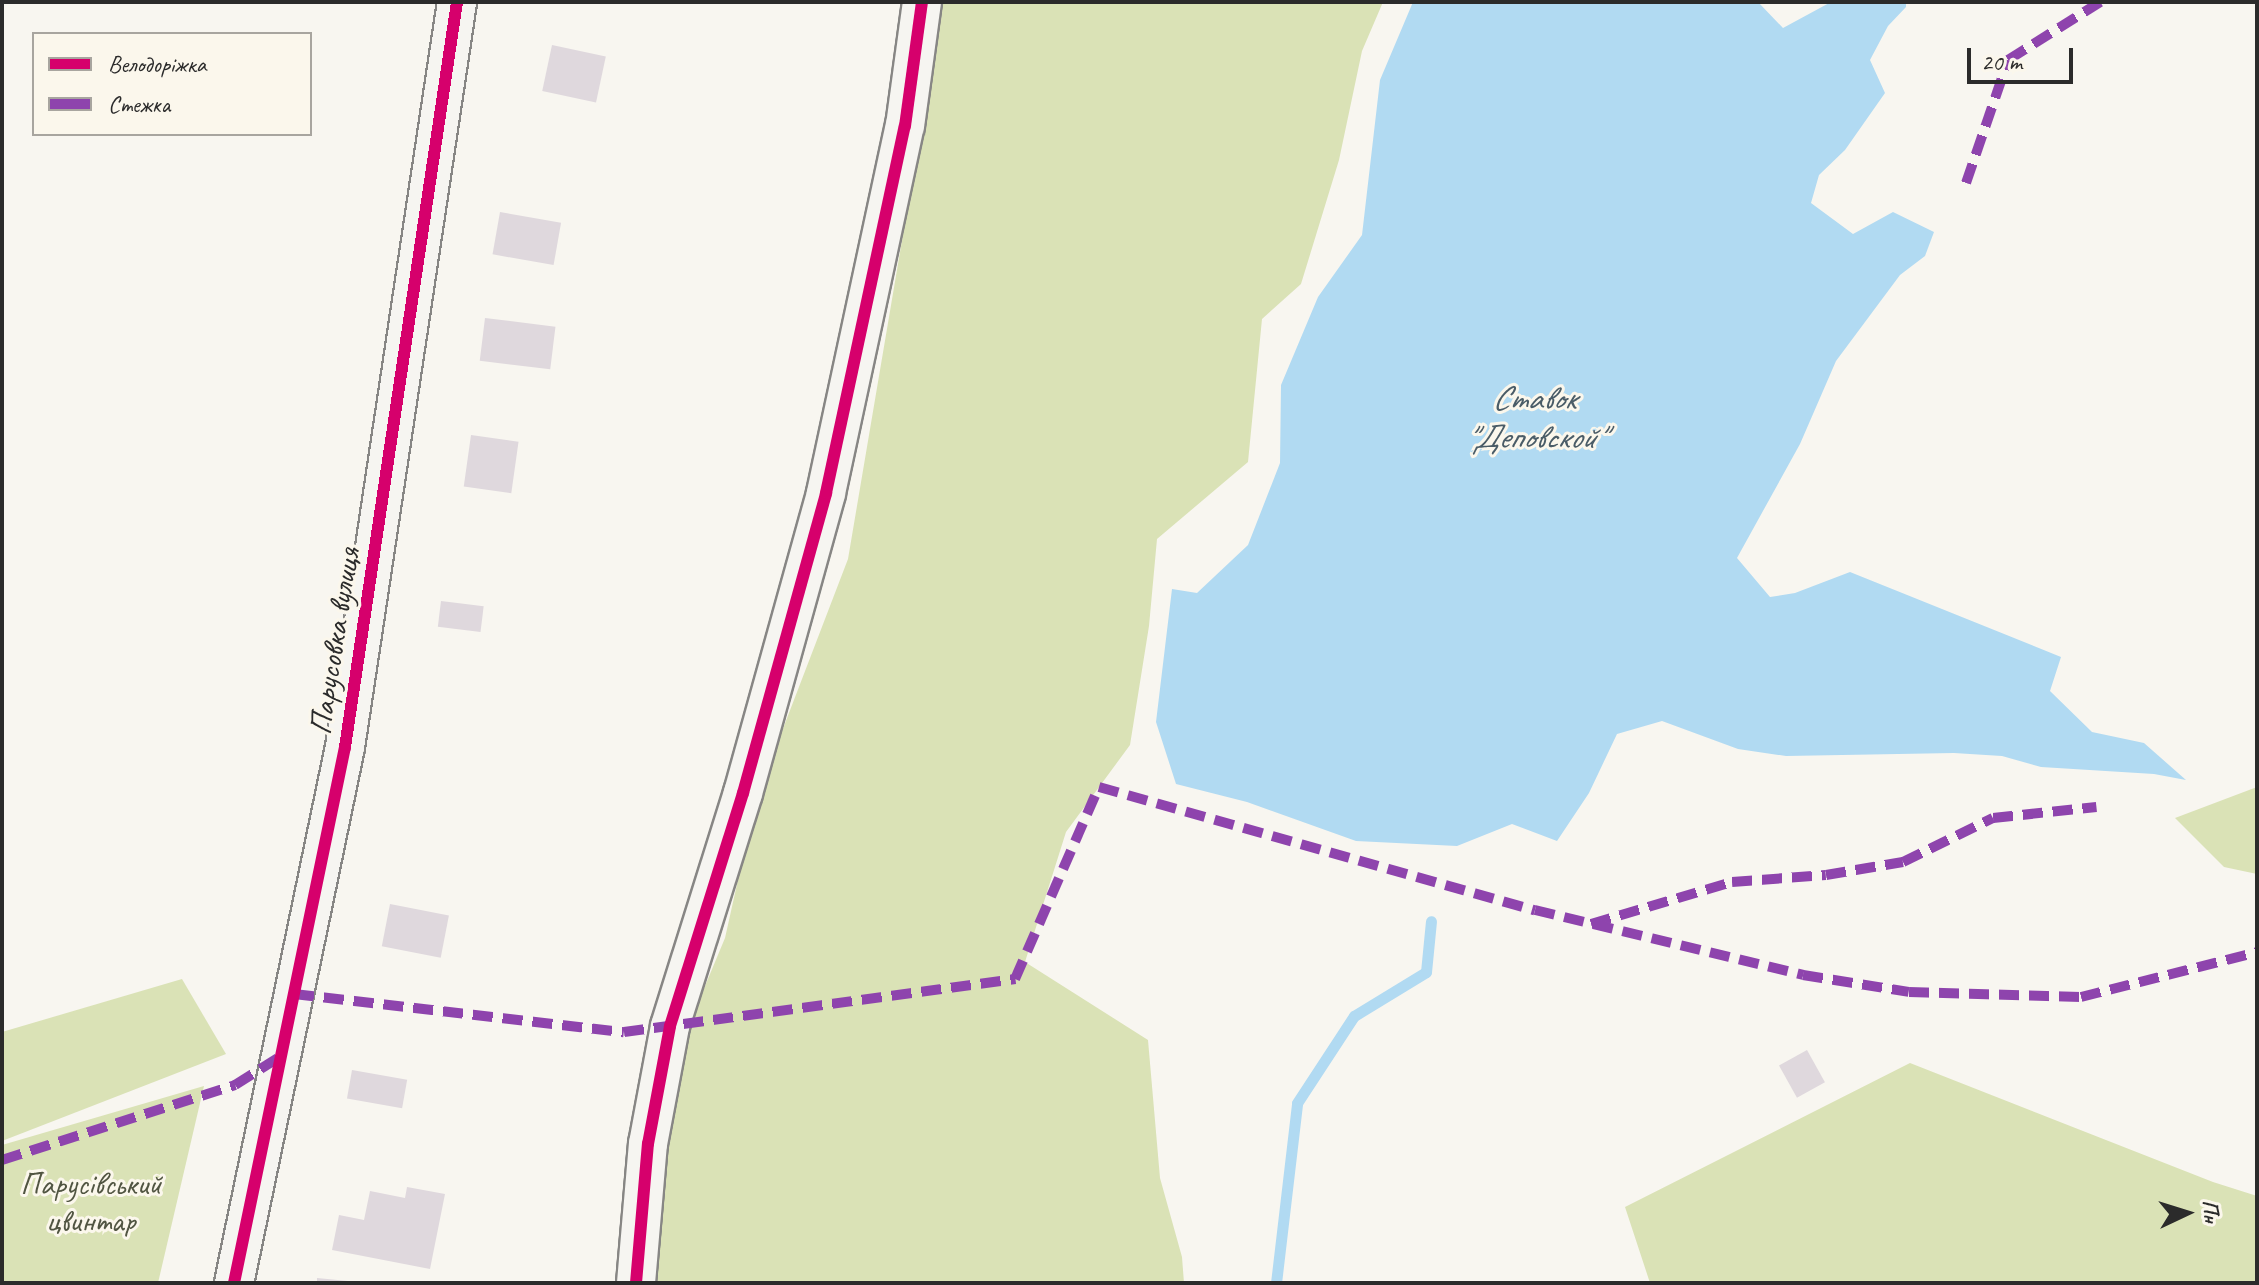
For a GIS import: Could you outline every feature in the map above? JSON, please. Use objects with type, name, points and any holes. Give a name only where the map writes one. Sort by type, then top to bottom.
[{"type":"street","name":"Парусовка вулиця","points":[[234,1283],[345,747],[457,2]]},
{"type":"street","points":[[636,1283],[648,1144],[670,1026],[743,793],[826,493],[905,126],[922,2]]},
{"type":"green space","points":[[934,2],[1383,2],[1362,51],[1339,160],[1301,284],[1262,319],[1248,462],[1157,539],[1149,626],[1130,745],[1066,832],[1025,962],[1148,1040],[1160,1178],[1182,1257],[1184,1283],[657,1283],[670,1070],[725,938],[756,799],[848,559],[930,75]]},
{"type":"green space","points":[[2257,787],[2257,874],[2224,867],[2175,818]]},
{"type":"green space","points":[[182,979],[226,1054],[2,1141],[2,1032]]},
{"type":"green space","points":[[1910,1063],[2213,1182],[2257,1196],[2257,1283],[1650,1283],[1625,1207]]},
{"type":"green space","name":"Парусівський цвинтар","points":[[204,1086],[158,1283],[2,1283],[2,1145]]},
{"type":"water","name":"Ставок \"Деповской\"","points":[[1413,2],[1758,2],[1783,28],[1831,2],[1906,2],[1906,7],[1888,26],[1870,60],[1885,93],[1845,150],[1819,175],[1811,203],[1853,234],[1893,212],[1934,232],[1925,256],[1900,275],[1836,361],[1800,444],[1737,558],[1770,597],[1795,593],[1850,572],[2061,657],[2050,691],[2092,732],[2144,743],[2186,780],[2154,774],[2041,767],[2002,756],[1954,753],[1786,756],[1738,749],[1662,721],[1617,734],[1589,793],[1557,841],[1512,824],[1457,846],[1356,841],[1247,802],[1176,784],[1156,722],[1172,589],[1197,593],[1248,545],[1280,463],[1281,385],[1318,297],[1362,235],[1380,80]]},
{"type":"building","points":[[552,45],[606,56],[596,102],[542,91]]},
{"type":"building","points":[[500,212],[561,223],[554,265],[493,254]]},
{"type":"building","points":[[485,318],[555,327],[550,369],[480,361]]},
{"type":"building","points":[[471,435],[519,442],[511,493],[464,486]]},
{"type":"building","points":[[441,601],[484,606],[481,632],[438,627]]},
{"type":"building","points":[[390,904],[449,915],[441,958],[382,946]]},
{"type":"building","points":[[1807,1050],[1825,1082],[1797,1098],[1779,1066]]},
{"type":"building","points":[[352,1070],[407,1080],[402,1108],[347,1099]]},
{"type":"building","points":[[407,1187],[445,1194],[430,1269],[332,1250],[339,1215],[364,1220],[370,1191],[405,1198]]},
{"type":"building","points":[[317,1278],[348,1281],[348,1283],[317,1283]]},
{"type":"waterway","points":[[1276,1283],[1297,1103],[1354,1016],[1426,972],[1431,921]]},
{"type":"marked path","points":[[1966,183],[2008,60],[2100,2]]},
{"type":"marked path","points":[[294,994],[624,1032],[1015,979],[1099,787],[1535,910],[1803,975],[1909,992],[2081,997],[2257,952]]},
{"type":"marked path","points":[[1591,924],[1732,882],[1826,875],[1903,862],[1993,818],[2096,807]]},
{"type":"marked path","points":[[2,1160],[235,1085],[281,1056]]},
{"type":"cycle path","points":[[234,1283],[345,747],[457,2]]},
{"type":"cycle path","points":[[636,1283],[648,1144],[670,1026],[743,793],[826,493],[905,126],[922,2]]}]
